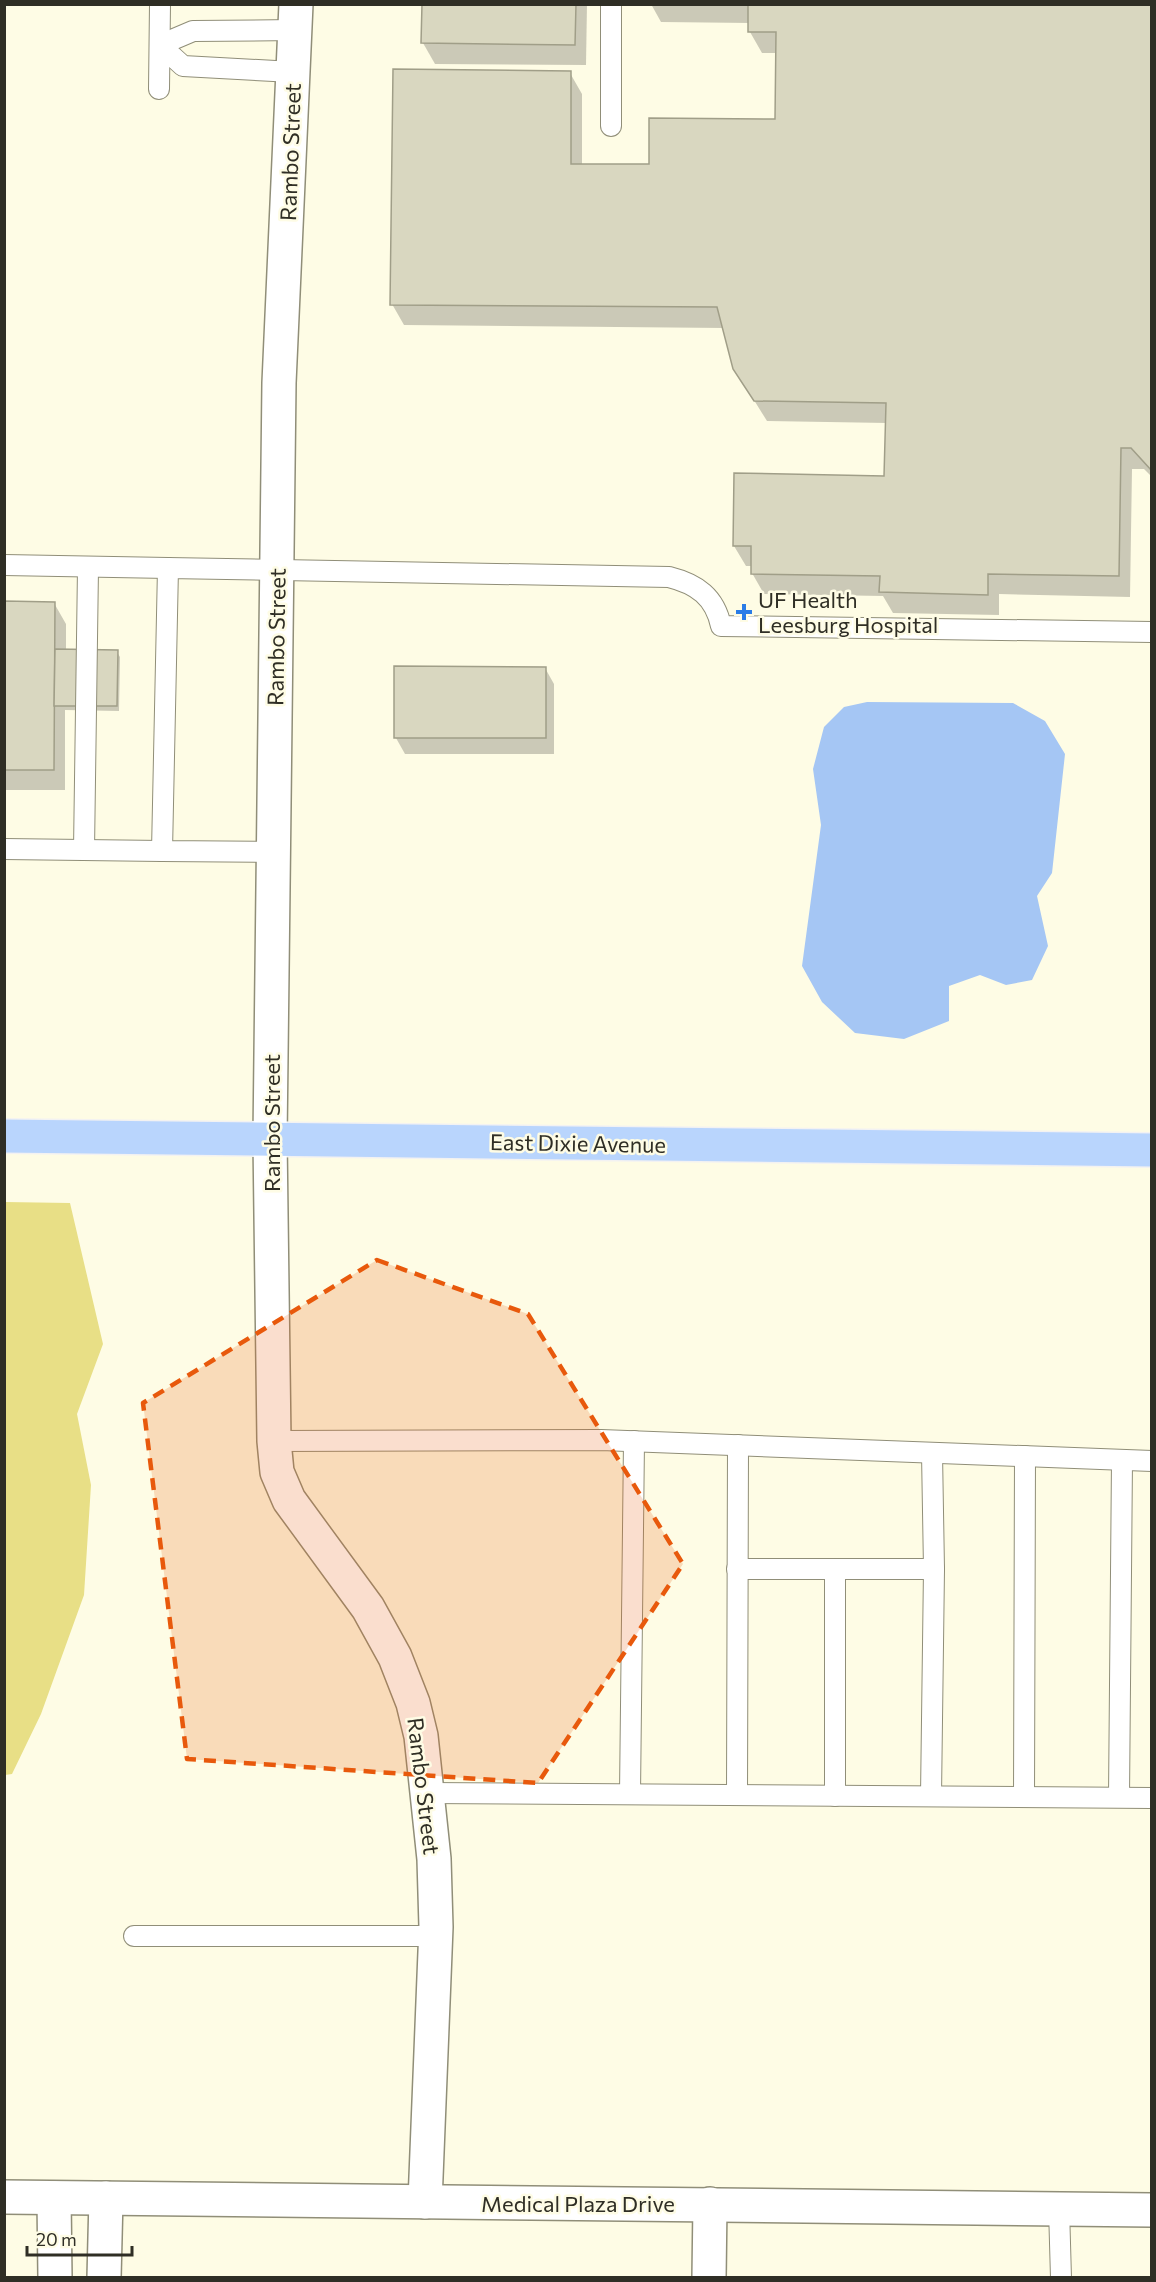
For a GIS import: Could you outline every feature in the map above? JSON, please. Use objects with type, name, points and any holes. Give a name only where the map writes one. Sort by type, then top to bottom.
[{"type":"main road","name":"East Dixie Avenue","points":[[4,1136],[1152,1150]]},
{"type":"street","name":"Rambo Street","points":[[296,17],[279,383],[270,1139],[274,1441],[277,1472],[290,1500],[368,1608],[395,1658],[413,1703],[421,1736],[434,1859],[436,1936],[425,2202]]},
{"type":"street","name":"Medical Plaza Drive","points":[[4,2197],[1152,2210]]},
{"type":"street","points":[[54,2198],[56,2277]]},
{"type":"street","points":[[104,2277],[106,2198]]},
{"type":"street","points":[[709,2277],[710,2204]]},
{"type":"lane","points":[[159,89],[160,4]]},
{"type":"lane","points":[[611,4],[611,126]]},
{"type":"lane","points":[[160,45],[193,31],[296,17]]},
{"type":"lane","points":[[160,45],[183,66],[293,72]]},
{"type":"lane","points":[[4,566],[669,577],[685,581],[705,594],[717,609],[721,626],[1152,632]]},
{"type":"lane","points":[[84,850],[88,568]]},
{"type":"lane","points":[[162,851],[168,568]]},
{"type":"lane","points":[[4,849],[274,852]]},
{"type":"lane","points":[[274,1441],[634,1441],[1152,1461]]},
{"type":"lane","points":[[630,1794],[634,1441]]},
{"type":"lane","points":[[737,1795],[738,1445]]},
{"type":"lane","points":[[930,1796],[934,1569],[932,1453]]},
{"type":"lane","points":[[1024,1797],[1025,1456]]},
{"type":"lane","points":[[1119,1797],[1122,1460]]},
{"type":"lane","points":[[737,1569],[934,1569]]},
{"type":"lane","points":[[835,1569],[835,1796]]},
{"type":"lane","points":[[427,1793],[1152,1798]]},
{"type":"lane","points":[[134,1936],[436,1936]]},
{"type":"lane","points":[[1059,2208],[1061,2277]]},
{"type":"highlighted area","points":[[377,1260],[528,1314],[683,1564],[538,1783],[187,1759],[143,1403]]},
{"type":"shaded area","points":[[5,1202],[70,1203],[103,1344],[77,1414],[91,1485],[84,1595],[41,1714],[12,1774],[5,1775]]},
{"type":"water","points":[[867,702],[1013,703],[1045,721],[1065,754],[1052,873],[1037,896],[1048,946],[1032,980],[1006,985],[980,975],[949,986],[949,1021],[904,1039],[855,1033],[822,1002],[802,966],[821,825],[813,769],[824,727],[844,707]]},
{"type":"building","points":[[422,4],[576,4],[575,45],[421,43]]},
{"type":"building","points":[[748,4],[1152,4],[1152,471],[1131,448],[1121,448],[1119,576],[988,574],[988,595],[879,592],[880,576],[751,574],[751,546],[733,546],[734,473],[884,476],[886,403],[754,401],[733,369],[717,307],[390,305],[393,69],[571,71],[571,164],[649,164],[649,118],[775,119],[776,32],[748,32]]},
{"type":"building","points":[[4,601],[55,602],[54,770],[4,770]]},
{"type":"building","points":[[55,649],[118,650],[117,706],[54,706]]},
{"type":"building","points":[[394,666],[546,667],[546,738],[394,738]]},
{"type":"place","name":"UF Health Leesburg Hospital","points":[[744,612]]}]
